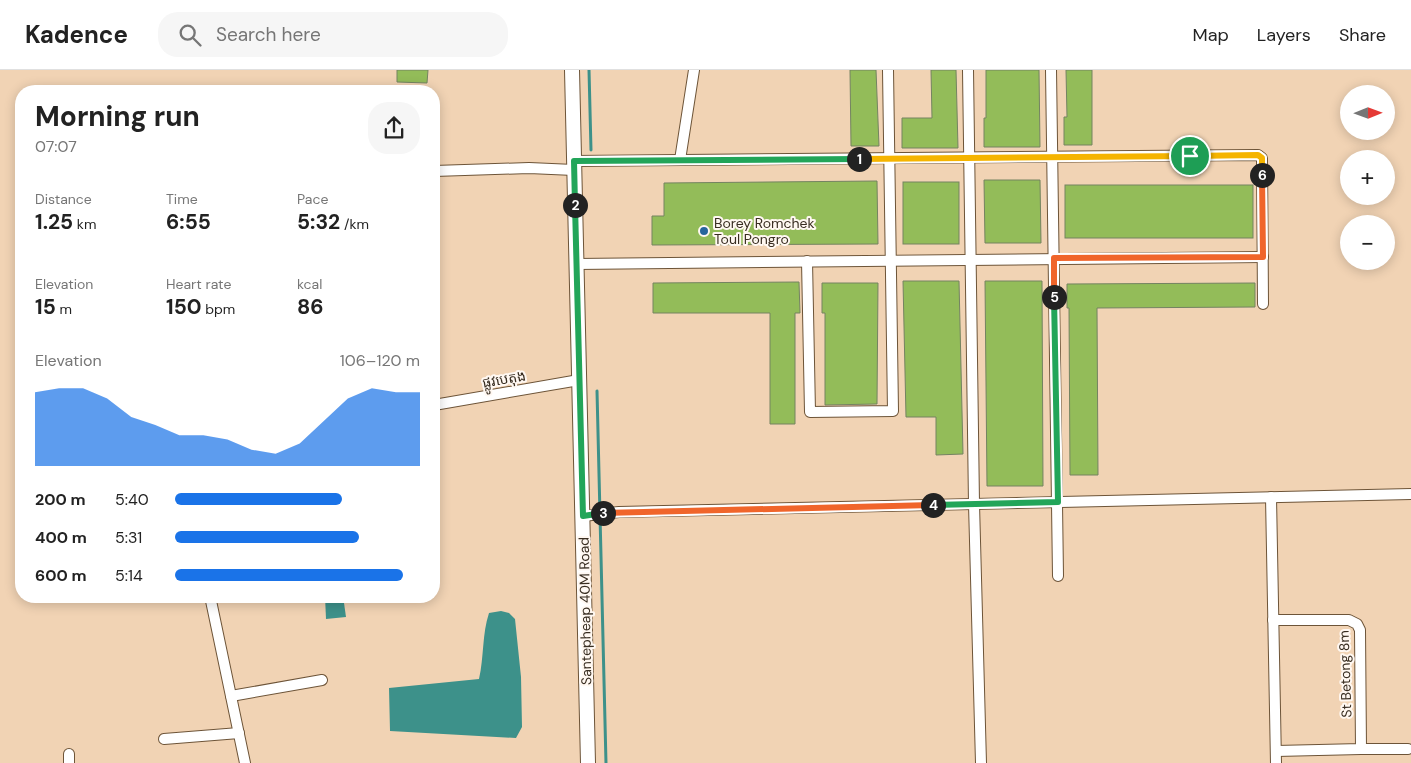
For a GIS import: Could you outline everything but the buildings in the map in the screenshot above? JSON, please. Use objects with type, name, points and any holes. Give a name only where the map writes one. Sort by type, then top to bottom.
[{"type":"main road","name":"Santepheap 40M Road","points":[[572,70],[579,380],[588,515],[588,763]]},
{"type":"street","points":[[680,160],[694,70]]},
{"type":"street","points":[[807,262],[810,412],[893,411],[888,70]]},
{"type":"street","points":[[968,70],[974,504],[981,763]]},
{"type":"street","points":[[1051,70],[1058,576]]},
{"type":"street","points":[[440,171],[680,160],[1258,155],[1262,158],[1264,304]]},
{"type":"street","points":[[576,264],[1263,257]]},
{"type":"street","name":"ផ្លូវបេតុង","points":[[440,404],[579,380]]},
{"type":"street","points":[[588,515],[619,512],[1411,494]]},
{"type":"street","points":[[1271,497],[1276,763]]},
{"type":"street","points":[[211,603],[245,763]]},
{"type":"street","name":"St Betong 8m","points":[[1273,620],[1349,620],[1358,624],[1360,630],[1362,749]]},
{"type":"street","points":[[231,696],[322,680]]},
{"type":"street","points":[[164,739],[239,733]]},
{"type":"street","points":[[1276,751],[1408,749]]},
{"type":"water","points":[[325,603],[344,603],[346,617],[326,619]]},
{"type":"water","points":[[501,611],[509,613],[515,619],[521,677],[522,727],[516,738],[390,731],[389,688],[479,679],[485,629],[489,613]]},
{"type":"waterway","points":[[589,70],[591,150]]},
{"type":"waterway","points":[[597,391],[606,763]]},
{"type":"place","name":"Borey Romchek Toul Pongro","points":[[704,231]]},
{"type":"route","points":[[1258,155],[1262,158],[1263,257],[1054,258],[1058,502],[619,512],[583,516],[574,161],[1190,156],[1258,155]]}]
